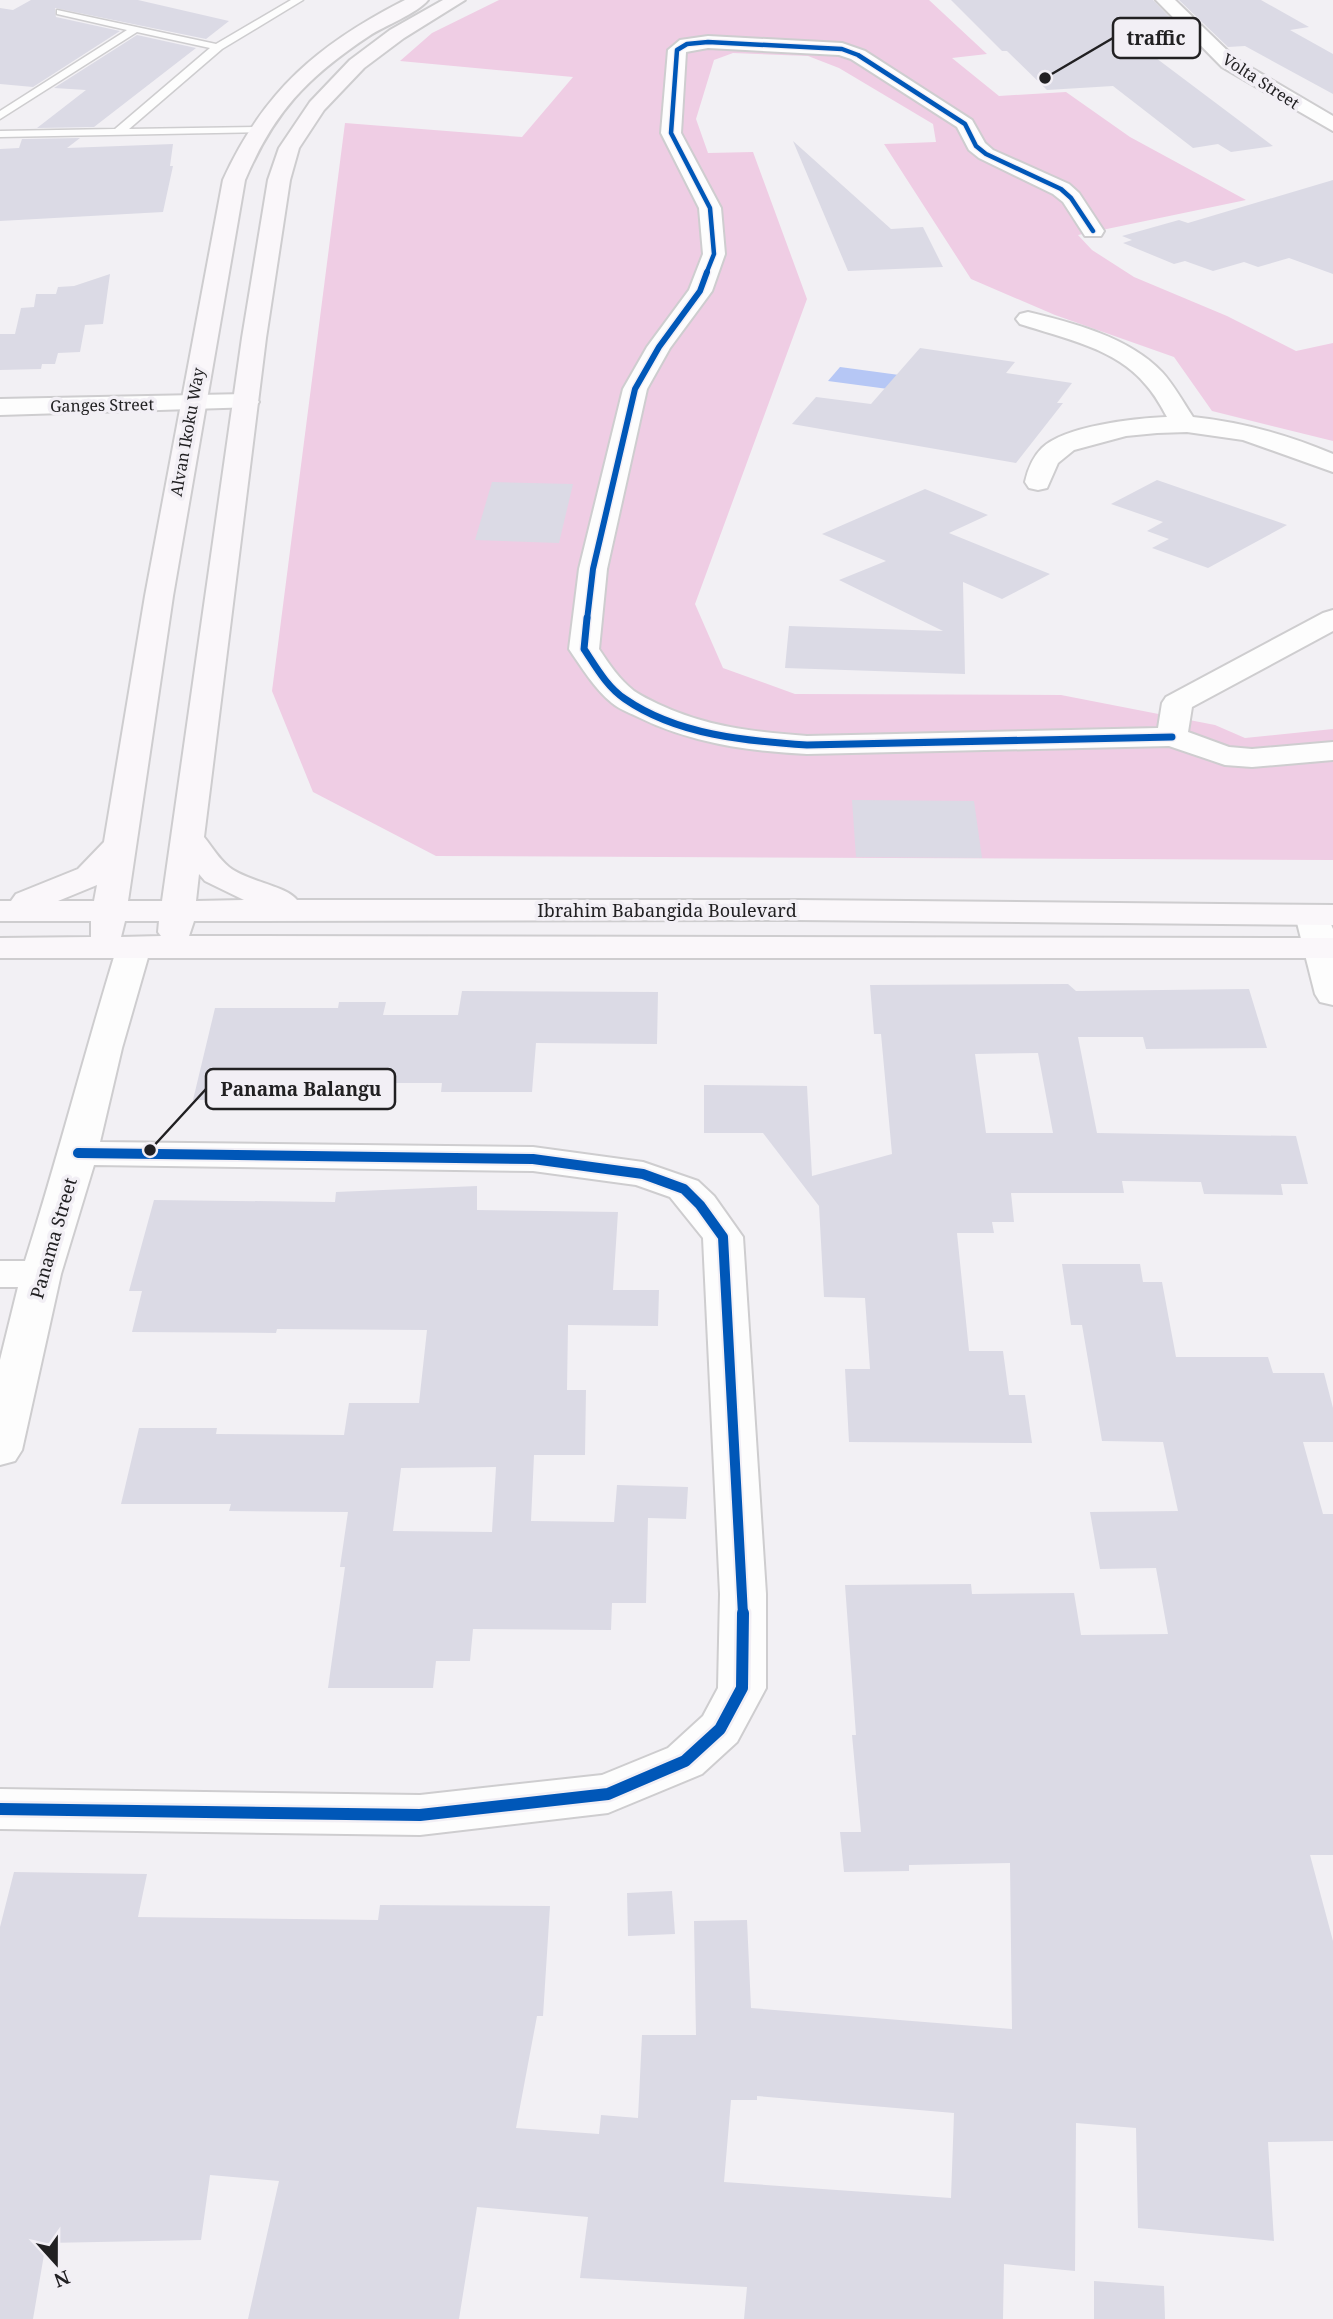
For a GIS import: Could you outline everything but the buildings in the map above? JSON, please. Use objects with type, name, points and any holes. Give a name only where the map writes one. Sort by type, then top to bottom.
[{"type":"street","name":"Alvan Ikoku Way","points":[[137,947],[110,910],[159,596],[234,180],[247,150],[275,105],[314,69],[361,32],[419,0]]},
{"type":"street","points":[[137,947],[178,909],[246,402],[279,180],[289,148],[317,106],[357,64],[397,34],[456,0]]},
{"type":"street","name":"Volta Street","points":[[1164,0],[1229,63],[1333,125]]},
{"type":"street","points":[[1093,231],[1071,198],[1061,189],[986,154],[976,146],[965,124],[858,55],[823,46],[708,42],[687,44],[677,50],[671,133],[710,208],[714,254],[700,292],[659,347],[635,389],[593,569],[584,649],[605,680],[625,699],[669,721],[711,734],[758,742],[807,745],[1172,737],[1226,756],[1333,751]]},
{"type":"street","points":[[1028,319],[1098,342],[1131,358],[1153,377],[1185,423]]},
{"type":"street","name":"Ganges Street","points":[[0,407],[246,402]]},
{"type":"street","points":[[1038,482],[1041,465],[1048,454],[1075,440],[1142,425],[1185,423],[1251,433],[1333,464]]},
{"type":"street","points":[[1172,737],[1177,704],[1333,619]]},
{"type":"street","points":[[187,838],[217,874],[246,890],[304,909]]},
{"type":"street","points":[[0,910],[90,876],[122,842]]},
{"type":"street","name":"Ibrahim Babangida Boulevard","points":[[0,910],[769,910],[1324,932]]},
{"type":"street","points":[[1324,932],[1333,994]]},
{"type":"street","name":"Ibrahim Babangida Boulevard","points":[[0,948],[1324,932]]},
{"type":"street","name":"Panama Street","points":[[0,1450],[41,1274],[78,1153],[104,1048],[137,947]]},
{"type":"street","points":[[0,1809],[420,1815],[608,1794],[685,1760],[720,1729],[742,1688],[743,1594],[723,1237],[700,1205],[684,1189],[643,1174],[533,1159],[78,1153]]},
{"type":"street","points":[[0,1274],[41,1274]]},
{"type":"lane","points":[[118,132],[218,47],[298,0]]},
{"type":"lane","points":[[61,12],[218,47]]},
{"type":"lane","points":[[0,116],[135,29]]},
{"type":"lane","points":[[0,134],[260,130]]},
{"type":"shaded area","points":[[499,0],[929,0],[987,54],[952,58],[999,96],[1066,92],[1130,137],[1246,200],[1078,235],[1092,250],[1134,277],[1227,316],[1296,351],[1333,343],[1333,441],[1212,411],[1174,357],[1055,315],[971,279],[884,144],[936,142],[933,124],[839,68],[808,56],[733,53],[714,60],[696,119],[708,153],[753,152],[807,299],[695,604],[723,668],[795,694],[1061,695],[1215,725],[1245,738],[1333,729],[1333,860],[436,856],[313,792],[272,691],[345,123],[522,137],[573,77],[400,61],[432,33]]},
{"type":"water","points":[[840,367],[914,377],[903,391],[828,381]]},
{"type":"cycle path","points":[[1093,231],[1071,198],[1061,189],[986,154],[976,146],[965,124],[858,55],[842,49],[708,42],[687,44],[677,50],[671,133],[710,208],[714,254],[700,291],[659,347],[635,389],[593,569],[584,649],[605,680],[625,699],[669,721],[711,734],[758,742],[807,745],[1172,737]]},
{"type":"cycle path","points":[[0,1809],[420,1815],[608,1794],[685,1761],[720,1729],[742,1688],[743,1594],[723,1237],[700,1205],[684,1189],[643,1174],[533,1159],[78,1153]]},
{"type":"place","name":"traffic","points":[[1045,78]]},
{"type":"place","name":"Panama Balangu","points":[[150,1150]]}]
